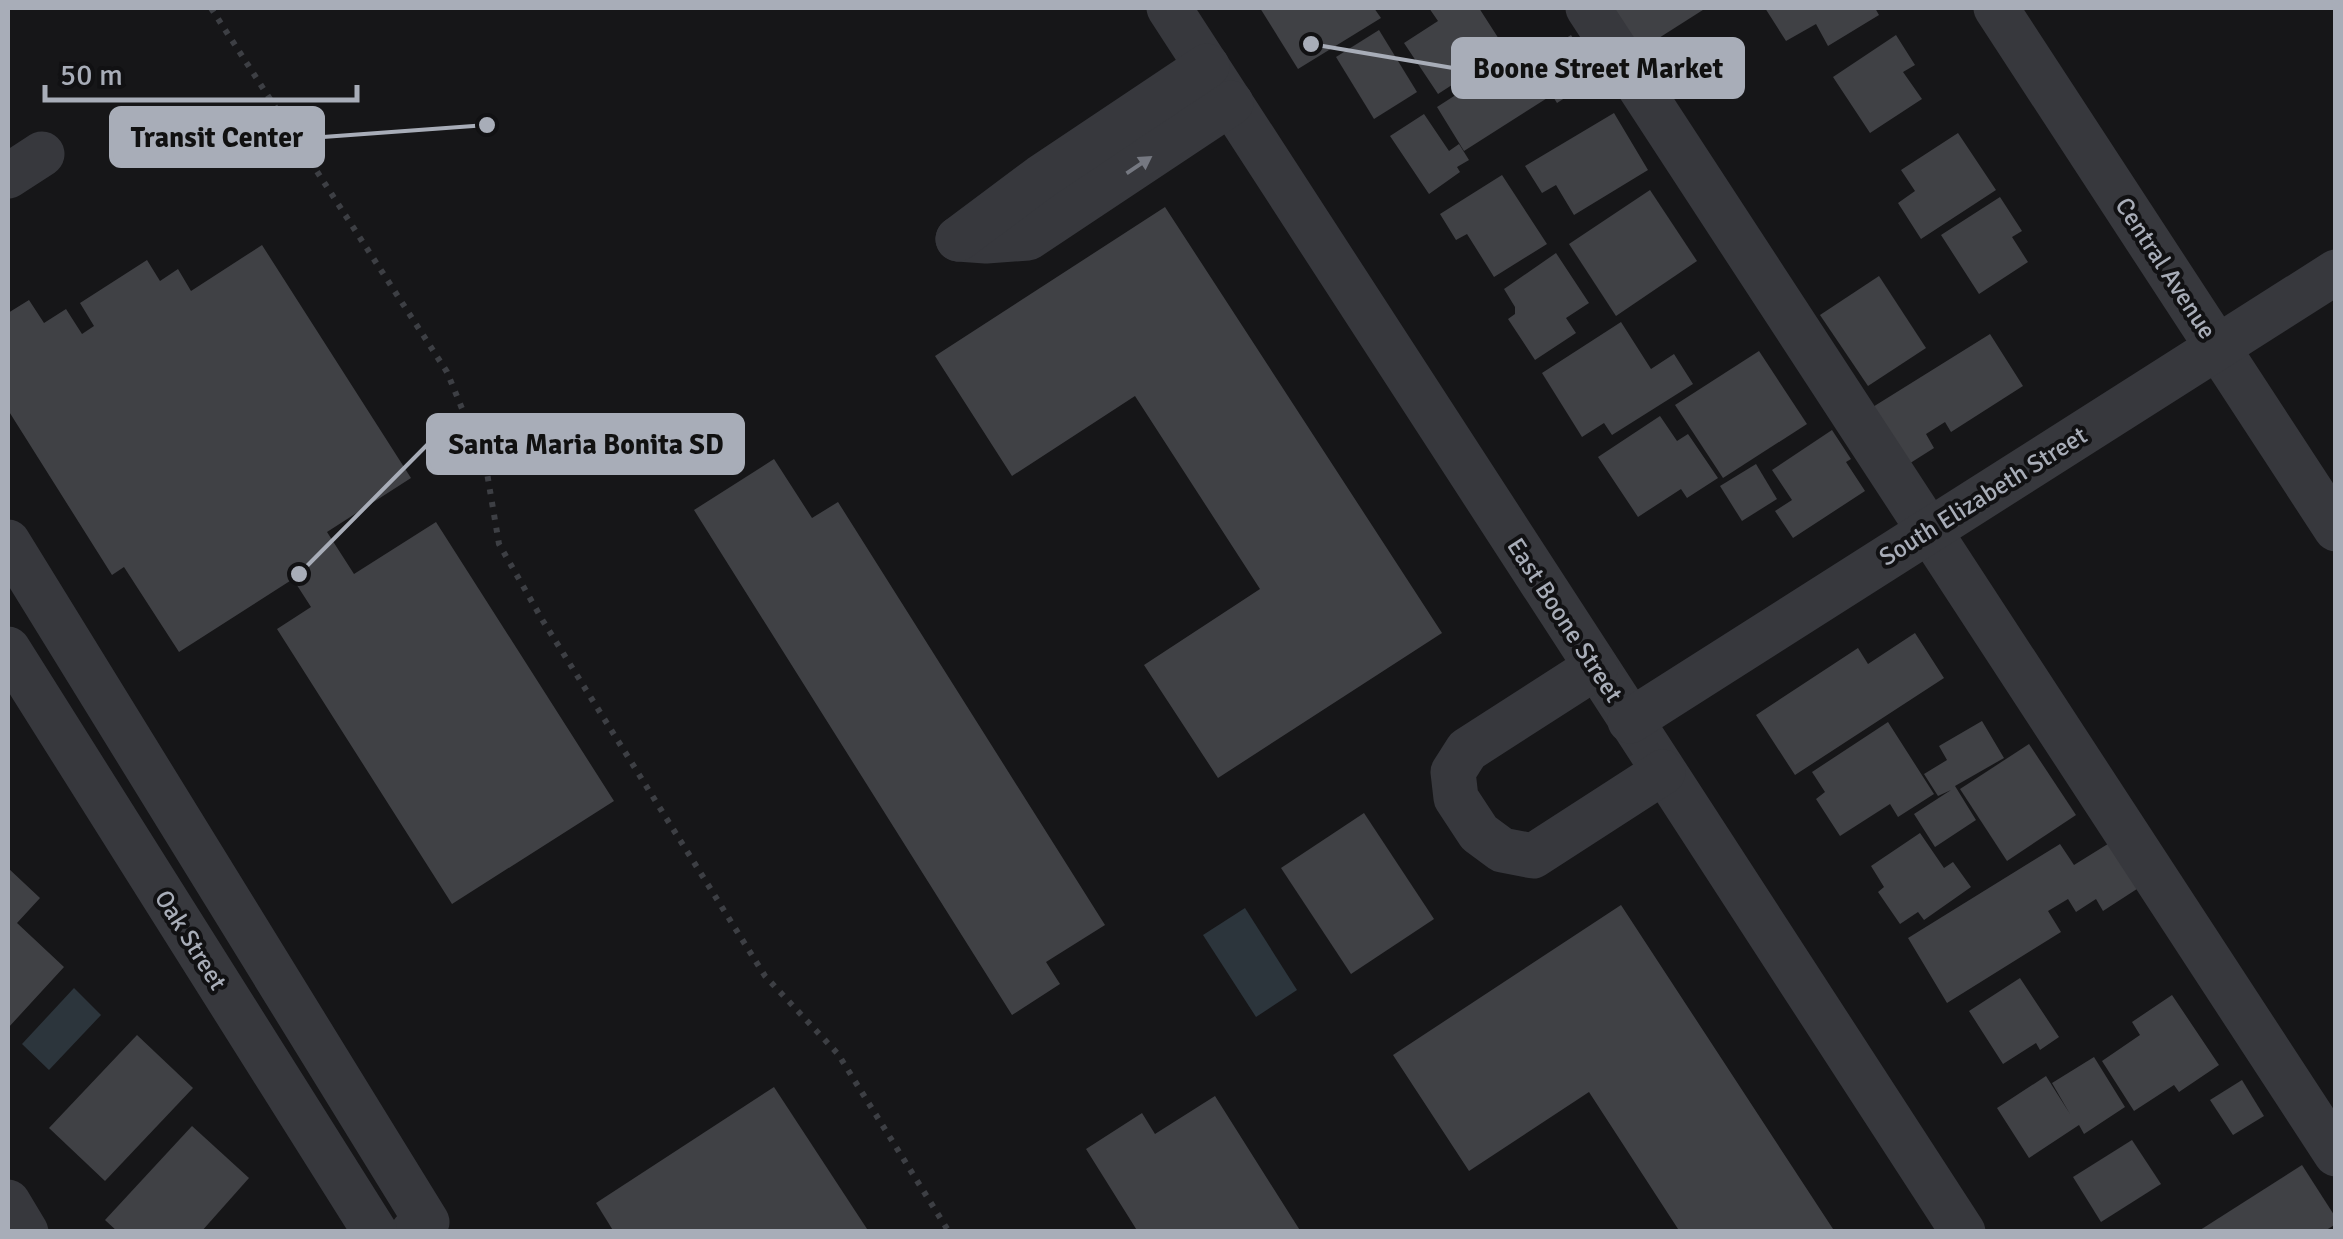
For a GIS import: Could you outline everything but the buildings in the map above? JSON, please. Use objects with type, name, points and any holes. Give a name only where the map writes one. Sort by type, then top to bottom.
[{"type":"street","name":"East Boone Street","points":[[1169,8],[1963,1232]]},
{"type":"street","points":[[1588,8],[2336,1154]]},
{"type":"street","name":"Central Avenue","points":[[1996,8],[2336,529]]},
{"type":"street","points":[[1071,184],[1218,84]]},
{"type":"street","name":"South Elizabeth Street","points":[[1630,721],[2336,272]]},
{"type":"street","points":[[8,542],[427,1222],[413,1232]]},
{"type":"street","name":"Oak Street","points":[[8,648],[375,1232]]},
{"type":"street","points":[[1596,668],[1466,750],[1453,772],[1456,798],[1478,833],[1502,850],[1533,856],[1664,772]]},
{"type":"street","points":[[8,1202],[26,1232]]},
{"type":"path","points":[[211,8],[447,372],[486,468],[499,544],[543,621],[765,976],[838,1054],[949,1232]]},
{"type":"shaded area","points":[[1245,908],[1297,990],[1256,1017],[1203,935]]},
{"type":"shaded area","points":[[74,988],[101,1015],[49,1070],[22,1044]]},
{"type":"place","name":"Boone Street Market","points":[[1311,44]]},
{"type":"place","name":"Transit Center","points":[[487,125]]},
{"type":"place","name":"Santa Maria Bonita SD","points":[[299,574]]}]
